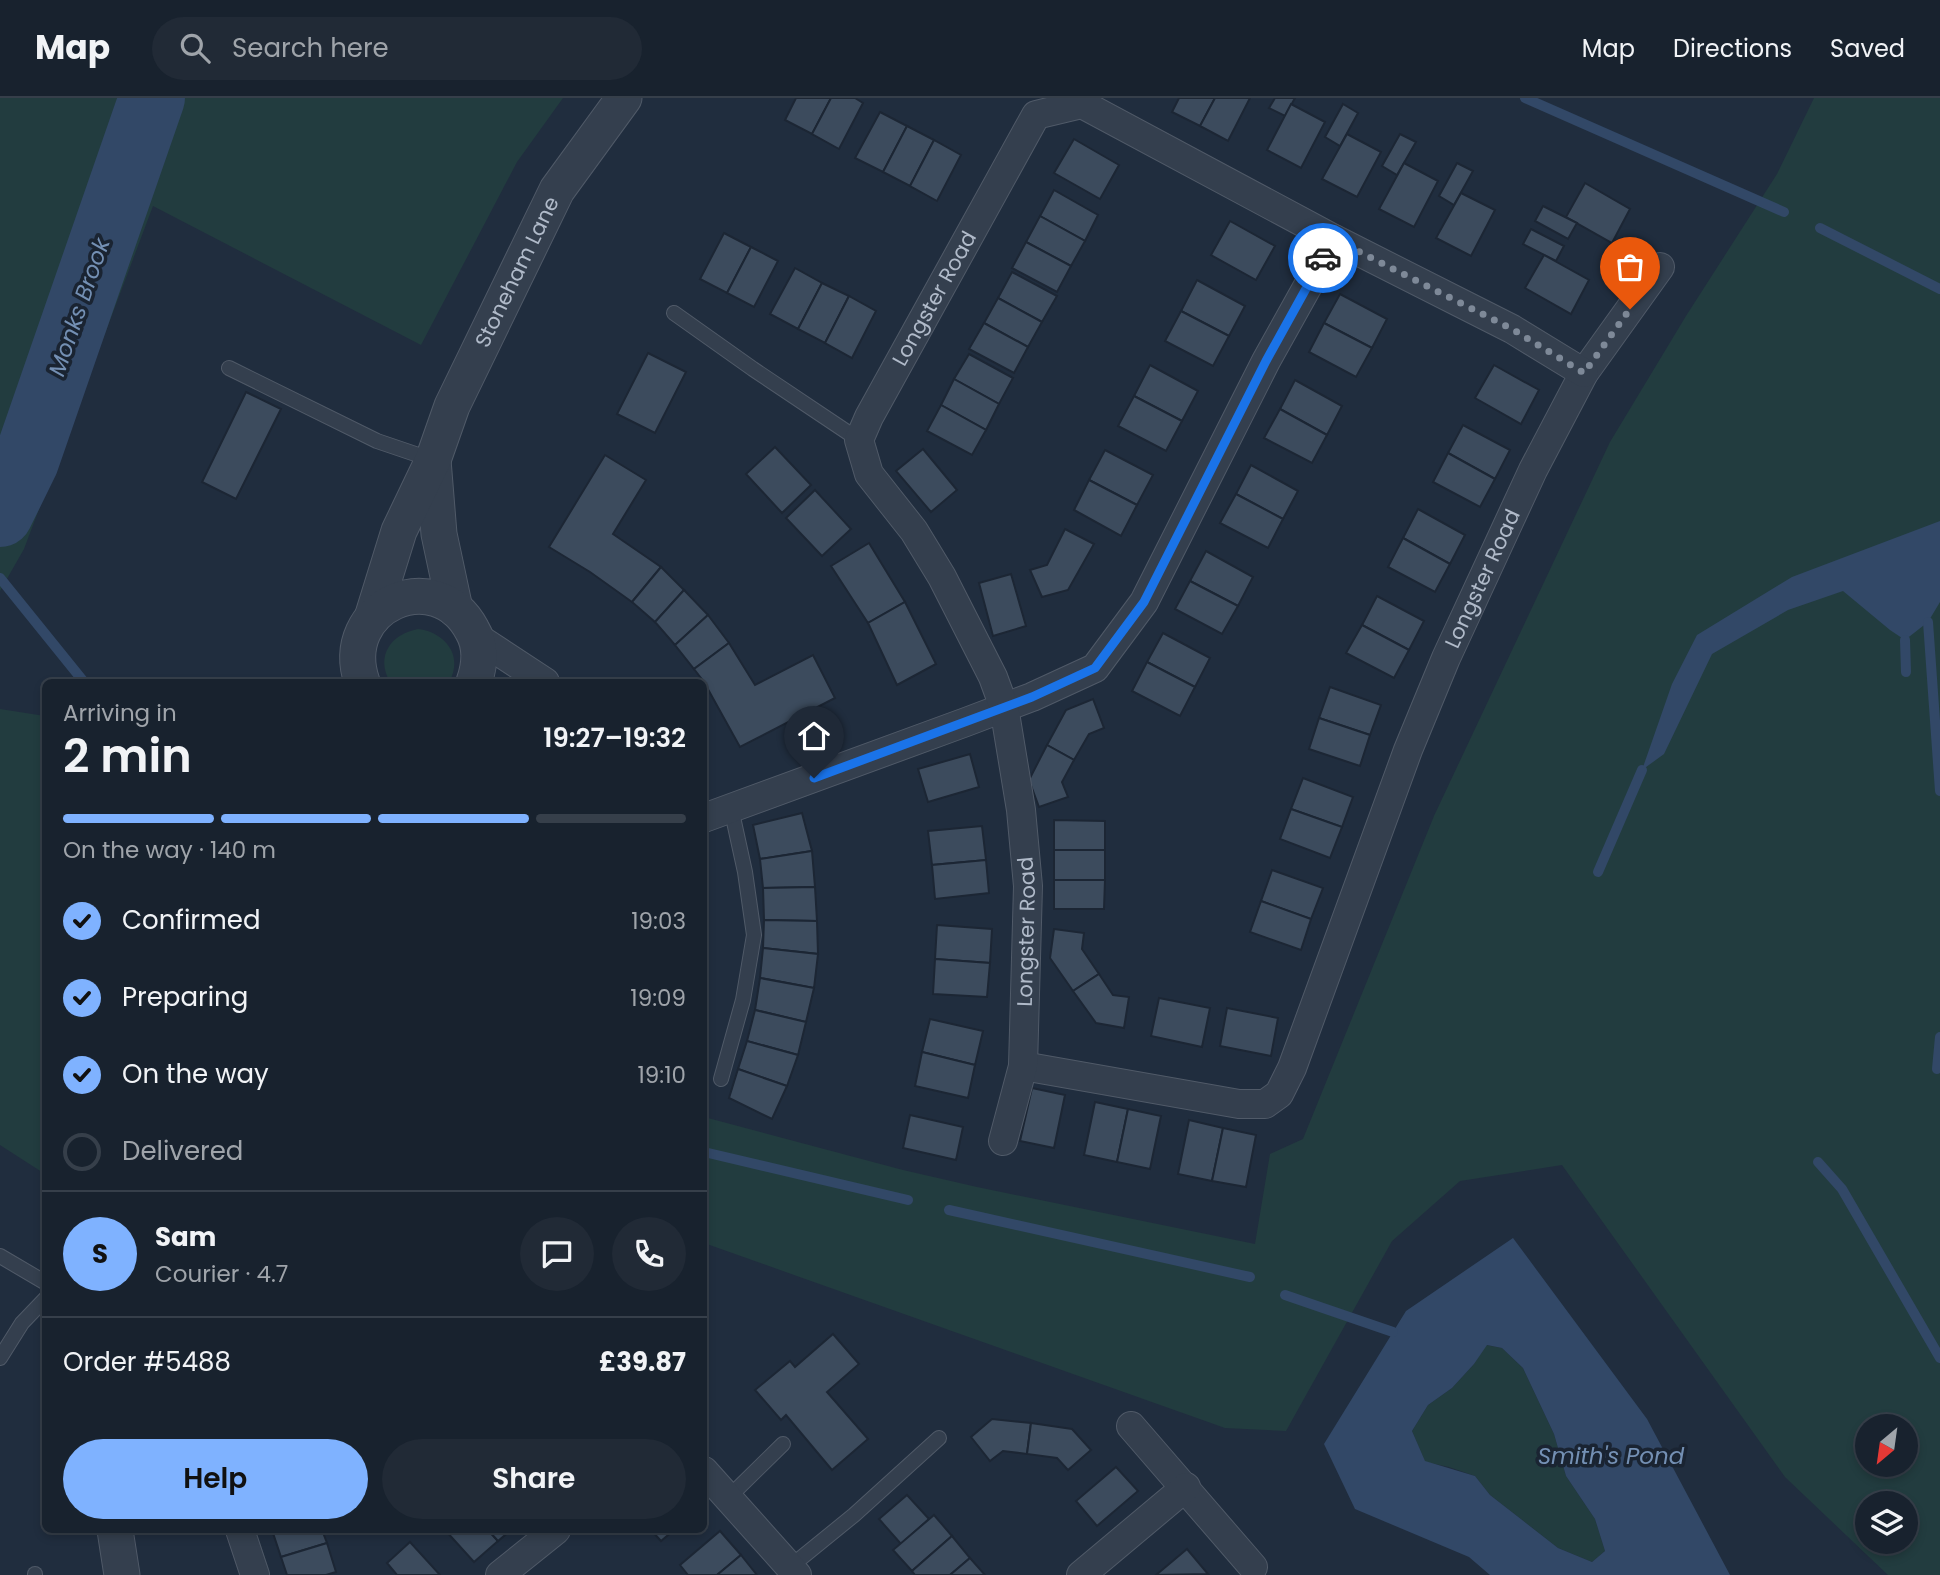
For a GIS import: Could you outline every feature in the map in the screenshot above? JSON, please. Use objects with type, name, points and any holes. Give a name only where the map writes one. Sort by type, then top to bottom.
[{"type":"street","name":"Stoneham Lane","points":[[358,678],[357,656],[363,630],[372,618],[399,531],[433,460],[452,407],[556,190],[624,98]]},
{"type":"street","name":"Longster Road","points":[[1003,1141],[1023,1066],[1028,886],[1021,810],[1004,708],[992,677],[942,577],[914,531],[869,474],[859,440],[869,417],[1036,115],[1082,104],[1334,239],[1512,329],[1584,373]]},
{"type":"street","points":[[707,817],[1004,708],[1095,668],[1144,602],[1266,361],[1334,239]]},
{"type":"street","name":"Longster Road","points":[[1023,1066],[1239,1104],[1265,1104],[1279,1094],[1292,1068],[1408,750],[1446,658],[1533,470],[1584,373],[1660,267]]},
{"type":"street","name":"Stoneham Lane","points":[[433,460],[439,534],[465,622],[480,652],[475,679]]},
{"type":"street","points":[[372,618],[397,600],[411,597],[434,599],[541,679]]},
{"type":"street","points":[[1131,1426],[1254,1567]]},
{"type":"street","points":[[707,1474],[794,1571]]},
{"type":"street","points":[[1082,1575],[1186,1487]]},
{"type":"street","points":[[115,1533],[122,1575]]},
{"type":"street","points":[[241,1533],[255,1575]]},
{"type":"street","points":[[500,1575],[552,1533]]},
{"type":"lane","points":[[674,313],[859,440]]},
{"type":"lane","points":[[229,368],[377,441],[433,460]]},
{"type":"lane","points":[[721,1079],[743,1000],[754,935],[745,872],[731,808]]},
{"type":"lane","points":[[0,1256],[42,1281]]},
{"type":"lane","points":[[0,1358],[22,1324],[42,1302]]},
{"type":"lane","points":[[794,1571],[939,1438]]},
{"type":"lane","points":[[728,1498],[783,1444]]},
{"type":"green space","points":[[0,98],[563,98],[517,162],[421,345],[153,206],[24,549],[0,591]]},
{"type":"green space","points":[[1814,98],[1940,98],[1940,1575],[1888,1575],[1866,1554],[1918,1554],[1918,1491],[1855,1491],[1855,1544],[1785,1477],[1562,1165],[1460,1181],[1392,1241],[1286,1431],[1225,1428],[707,1244],[707,1118],[903,1170],[1255,1244],[1270,1154],[1303,1139],[1434,816],[1610,442],[1686,316],[1777,174]]},
{"type":"green space","points":[[418,629],[428,631],[444,640],[453,655],[450,679],[389,679],[384,663],[385,655],[393,641]]},
{"type":"green space","points":[[0,709],[42,716],[42,1172],[0,1145]]},
{"type":"green space","points":[[1486,1345],[1502,1348],[1523,1368],[1554,1434],[1566,1476],[1595,1519],[1605,1551],[1592,1562],[1558,1548],[1490,1495],[1475,1476],[1425,1462],[1412,1431],[1428,1405],[1452,1388],[1474,1364]]},
{"type":"water","points":[[1940,521],[1940,602],[1928,622],[1905,640],[1843,591],[1788,610],[1712,654],[1664,754],[1642,770],[1672,684],[1697,635],[1792,577]]},
{"type":"water","name":"Smith's Pond","points":[[1513,1238],[1647,1419],[1730,1575],[1490,1575],[1469,1557],[1355,1509],[1324,1444],[1406,1311]],"holes":[[[1487,1345],[1502,1348],[1523,1368],[1554,1434],[1566,1476],[1595,1519],[1605,1551],[1592,1562],[1558,1548],[1490,1495],[1475,1476],[1425,1461],[1412,1431],[1428,1405],[1452,1388]]]},
{"type":"building","points":[[796,98],[831,98],[812,134],[785,120]]},
{"type":"building","points":[[831,98],[855,98],[863,103],[839,149],[812,134]]},
{"type":"building","points":[[1179,98],[1215,98],[1200,126],[1172,112]]},
{"type":"building","points":[[1215,98],[1250,98],[1228,141],[1200,126]]},
{"type":"building","points":[[1275,98],[1295,98],[1285,116],[1269,108]]},
{"type":"building","points":[[1291,104],[1325,122],[1301,168],[1267,150]]},
{"type":"building","points":[[1343,104],[1358,113],[1340,146],[1325,137]]},
{"type":"building","points":[[880,112],[907,126],[883,172],[855,158]]},
{"type":"building","points":[[907,126],[934,140],[910,186],[883,172]]},
{"type":"building","points":[[1347,134],[1381,152],[1357,197],[1322,179]]},
{"type":"building","points":[[1400,134],[1416,142],[1397,175],[1382,166]]},
{"type":"building","points":[[1074,139],[1119,165],[1100,199],[1054,173]]},
{"type":"building","points":[[934,140],[961,155],[937,201],[910,186]]},
{"type":"building","points":[[1404,163],[1438,181],[1414,227],[1379,209]]},
{"type":"building","points":[[1457,163],[1473,171],[1454,205],[1439,196]]},
{"type":"building","points":[[1585,183],[1630,209],[1612,243],[1566,217]]},
{"type":"building","points":[[1054,190],[1098,215],[1085,241],[1040,216]]},
{"type":"building","points":[[1461,193],[1495,210],[1471,256],[1436,238]]},
{"type":"building","points":[[1543,206],[1577,223],[1568,239],[1535,221]]},
{"type":"building","points":[[1040,216],[1085,241],[1071,266],[1026,242]]},
{"type":"building","points":[[1230,221],[1275,246],[1256,280],[1211,255]]},
{"type":"building","points":[[1531,229],[1564,246],[1556,261],[1523,244]]},
{"type":"building","points":[[724,233],[751,247],[727,293],[700,279]]},
{"type":"building","points":[[1026,242],[1071,266],[1057,292],[1012,268]]},
{"type":"building","points":[[751,247],[778,261],[754,307],[727,293]]},
{"type":"building","points":[[1544,255],[1589,280],[1571,314],[1525,288]]},
{"type":"building","points":[[795,268],[822,283],[798,329],[770,314]]},
{"type":"building","points":[[1012,272],[1057,296],[1042,322],[998,298]]},
{"type":"building","points":[[1197,280],[1245,306],[1229,336],[1181,311]]},
{"type":"building","points":[[822,283],[849,296],[825,343],[798,329]]},
{"type":"building","points":[[1340,294],[1387,319],[1372,348],[1324,323]]},
{"type":"building","points":[[849,296],[876,311],[852,358],[825,343]]},
{"type":"building","points":[[998,298],[1042,322],[1028,347],[984,323]]},
{"type":"building","points":[[1181,311],[1229,336],[1213,366],[1165,341]]},
{"type":"building","points":[[984,323],[1028,347],[1014,373],[969,349]]},
{"type":"building","points":[[1324,323],[1372,348],[1356,377],[1309,352]]},
{"type":"building","points":[[648,353],[686,372],[655,433],[617,414]]},
{"type":"building","points":[[969,354],[1013,378],[999,404],[954,379]]},
{"type":"building","points":[[1150,365],[1198,391],[1182,421],[1134,396]]},
{"type":"building","points":[[1494,365],[1539,390],[1521,424],[1475,398]]},
{"type":"building","points":[[954,379],[999,404],[986,430],[941,405]]},
{"type":"building","points":[[1295,380],[1342,406],[1327,435],[1280,409]]},
{"type":"building","points":[[246,392],[281,409],[236,499],[202,482]]},
{"type":"building","points":[[1134,396],[1182,421],[1166,451],[1118,426]]},
{"type":"building","points":[[941,405],[986,430],[972,455],[927,431]]},
{"type":"building","points":[[1280,409],[1327,435],[1312,463],[1264,438]]},
{"type":"building","points":[[1463,425],[1510,450],[1495,479],[1448,453]]},
{"type":"building","points":[[775,447],[811,485],[782,513],[746,474]]},
{"type":"building","points":[[923,449],[957,490],[931,512],[896,471]]},
{"type":"building","points":[[1105,450],[1153,475],[1137,505],[1089,480]]},
{"type":"building","points":[[1448,453],[1495,479],[1480,507],[1433,482]]},
{"type":"building","points":[[605,455],[646,480],[613,534],[661,567],[632,602],[549,547]]},
{"type":"building","points":[[1251,465],[1298,491],[1283,519],[1236,494]]},
{"type":"building","points":[[1089,480],[1137,505],[1121,536],[1074,510]]},
{"type":"building","points":[[815,490],[851,529],[822,556],[786,518]]},
{"type":"building","points":[[1236,494],[1283,519],[1268,548],[1220,523]]},
{"type":"building","points":[[1418,509],[1465,535],[1450,564],[1403,538]]},
{"type":"building","points":[[1065,529],[1094,544],[1068,590],[1042,597],[1030,570],[1047,565]]},
{"type":"building","points":[[1403,538],[1450,564],[1435,592],[1388,567]]},
{"type":"building","points":[[869,543],[905,602],[868,623],[831,566]]},
{"type":"building","points":[[1206,551],[1253,577],[1238,606],[1190,581]]},
{"type":"building","points":[[661,567],[684,590],[655,622],[632,602]]},
{"type":"building","points":[[1011,574],[1026,626],[993,636],[979,583]]},
{"type":"building","points":[[1190,581],[1238,606],[1222,634],[1175,609]]},
{"type":"building","points":[[684,590],[708,615],[675,645],[655,622]]},
{"type":"building","points":[[1377,596],[1424,621],[1409,650],[1362,625]]},
{"type":"building","points":[[905,602],[936,664],[897,685],[868,623]]},
{"type":"building","points":[[708,615],[729,643],[694,669],[675,645]]},
{"type":"building","points":[[1362,625],[1409,650],[1394,678],[1346,653]]},
{"type":"building","points":[[1163,633],[1210,658],[1195,687],[1147,662]]},
{"type":"building","points":[[729,643],[755,685],[813,655],[835,698],[740,747],[707,687],[707,679],[702,679],[694,669]]},
{"type":"building","points":[[1147,662],[1195,687],[1180,716],[1132,691]]},
{"type":"building","points":[[1330,687],[1381,705],[1370,735],[1319,718]]},
{"type":"building","points":[[1093,699],[1104,728],[1089,734],[1074,760],[1047,745],[1066,710]]},
{"type":"building","points":[[1319,718],[1370,735],[1360,766],[1309,749]]},
{"type":"building","points":[[1047,745],[1074,760],[1062,782],[1068,797],[1039,807],[1029,780]]},
{"type":"building","points":[[970,754],[979,787],[928,802],[918,769]]},
{"type":"building","points":[[1303,778],[1353,797],[1342,827],[1291,809]]},
{"type":"building","points":[[1291,809],[1342,827],[1330,858],[1280,839]]},
{"type":"building","points":[[802,813],[812,851],[760,859],[753,825]]},
{"type":"building","points":[[1054,820],[1105,821],[1105,850],[1054,850]]},
{"type":"building","points":[[982,826],[986,860],[932,865],[928,831]]},
{"type":"building","points":[[1054,850],[1105,850],[1105,880],[1054,880]]},
{"type":"building","points":[[812,851],[815,887],[763,888],[760,859]]},
{"type":"building","points":[[986,860],[989,893],[935,899],[932,865]]},
{"type":"building","points":[[1272,870],[1323,888],[1311,919],[1261,901]]},
{"type":"building","points":[[1054,880],[1105,880],[1104,909],[1054,909]]},
{"type":"building","points":[[815,887],[817,921],[764,920],[763,888]]},
{"type":"building","points":[[1261,901],[1311,919],[1301,950],[1250,932]]},
{"type":"building","points":[[764,920],[817,921],[818,954],[763,948]]},
{"type":"building","points":[[937,925],[992,929],[990,963],[935,959]]},
{"type":"building","points":[[1054,929],[1084,933],[1082,949],[1099,974],[1073,991],[1050,958]]},
{"type":"building","points":[[763,948],[818,954],[814,988],[760,978]]},
{"type":"building","points":[[935,959],[990,963],[987,997],[933,994]]},
{"type":"building","points":[[1099,974],[1113,995],[1129,997],[1124,1028],[1096,1023],[1073,991]]},
{"type":"building","points":[[760,978],[814,988],[806,1022],[755,1010]]},
{"type":"building","points":[[1159,998],[1210,1008],[1202,1047],[1151,1036]]},
{"type":"building","points":[[1227,1008],[1278,1018],[1271,1056],[1220,1046]]},
{"type":"building","points":[[755,1010],[806,1022],[798,1055],[747,1041]]},
{"type":"building","points":[[930,1019],[983,1031],[975,1065],[922,1052]]},
{"type":"building","points":[[747,1041],[798,1055],[787,1086],[738,1069]]},
{"type":"building","points":[[922,1052],[975,1065],[968,1098],[915,1086]]},
{"type":"building","points":[[738,1069],[787,1086],[772,1119],[729,1098]]},
{"type":"building","points":[[1032,1088],[1065,1095],[1054,1148],[1020,1141]]},
{"type":"building","points":[[1095,1102],[1128,1109],[1117,1162],[1084,1155]]},
{"type":"building","points":[[1128,1109],[1161,1116],[1150,1169],[1117,1162]]},
{"type":"building","points":[[910,1115],[963,1127],[956,1160],[903,1148]]},
{"type":"building","points":[[1189,1120],[1223,1128],[1212,1181],[1178,1174]]},
{"type":"building","points":[[1223,1128],[1256,1135],[1246,1187],[1212,1181]]},
{"type":"building","points":[[833,1334],[859,1364],[827,1392],[868,1439],[832,1470],[786,1415],[781,1420],[755,1390],[790,1361],[795,1367]]},
{"type":"building","points":[[992,1419],[1031,1423],[1027,1454],[1003,1451],[990,1461],[971,1437]]},
{"type":"building","points":[[1031,1423],[1072,1429],[1091,1450],[1068,1470],[1057,1458],[1027,1454]]},
{"type":"building","points":[[1116,1467],[1138,1491],[1097,1526],[1076,1501]]},
{"type":"building","points":[[907,1495],[929,1519],[901,1544],[879,1519]]},
{"type":"building","points":[[934,1515],[952,1536],[912,1571],[893,1550]]},
{"type":"building","points":[[720,1531],[741,1555],[717,1575],[688,1575],[680,1565]]},
{"type":"building","points":[[273,1533],[323,1533],[327,1543],[281,1557]]},
{"type":"building","points":[[448,1533],[491,1533],[498,1541],[474,1562]]},
{"type":"building","points":[[491,1533],[507,1533],[498,1541]]},
{"type":"building","points":[[654,1533],[670,1533],[661,1541]]},
{"type":"building","points":[[952,1536],[970,1558],[950,1575],[915,1575],[912,1571]]},
{"type":"building","points":[[410,1542],[440,1575],[397,1575],[387,1563]]},
{"type":"building","points":[[327,1543],[336,1572],[326,1575],[287,1575],[281,1557]]},
{"type":"building","points":[[1187,1549],[1208,1574],[1156,1575]]},
{"type":"building","points":[[741,1555],[757,1575],[717,1575]]},
{"type":"building","points":[[970,1558],[985,1575],[950,1575]]},
{"type":"waterway","name":"Monks Brook","points":[[0,514],[26,461],[152,98]]},
{"type":"waterway","points":[[1525,98],[1784,212]]},
{"type":"waterway","points":[[1820,228],[1940,289]]},
{"type":"waterway","points":[[0,578],[82,679]]},
{"type":"waterway","points":[[1928,622],[1940,791]]},
{"type":"waterway","points":[[1905,640],[1906,672]]},
{"type":"waterway","points":[[1598,872],[1642,770]]},
{"type":"waterway","points":[[1937,1069],[1940,1037]]},
{"type":"waterway","points":[[707,1153],[908,1200]]},
{"type":"waterway","points":[[1818,1162],[1842,1189],[1940,1358]]},
{"type":"waterway","points":[[949,1210],[1250,1277]]},
{"type":"waterway","points":[[1285,1295],[1393,1332]]},
{"type":"way so far","points":[[1323,258],[1334,239],[1512,329],[1584,373],[1630,309]]},
{"type":"route","points":[[814,778],[1032,697],[1095,668],[1144,602],[1266,361],[1323,258]]}]
